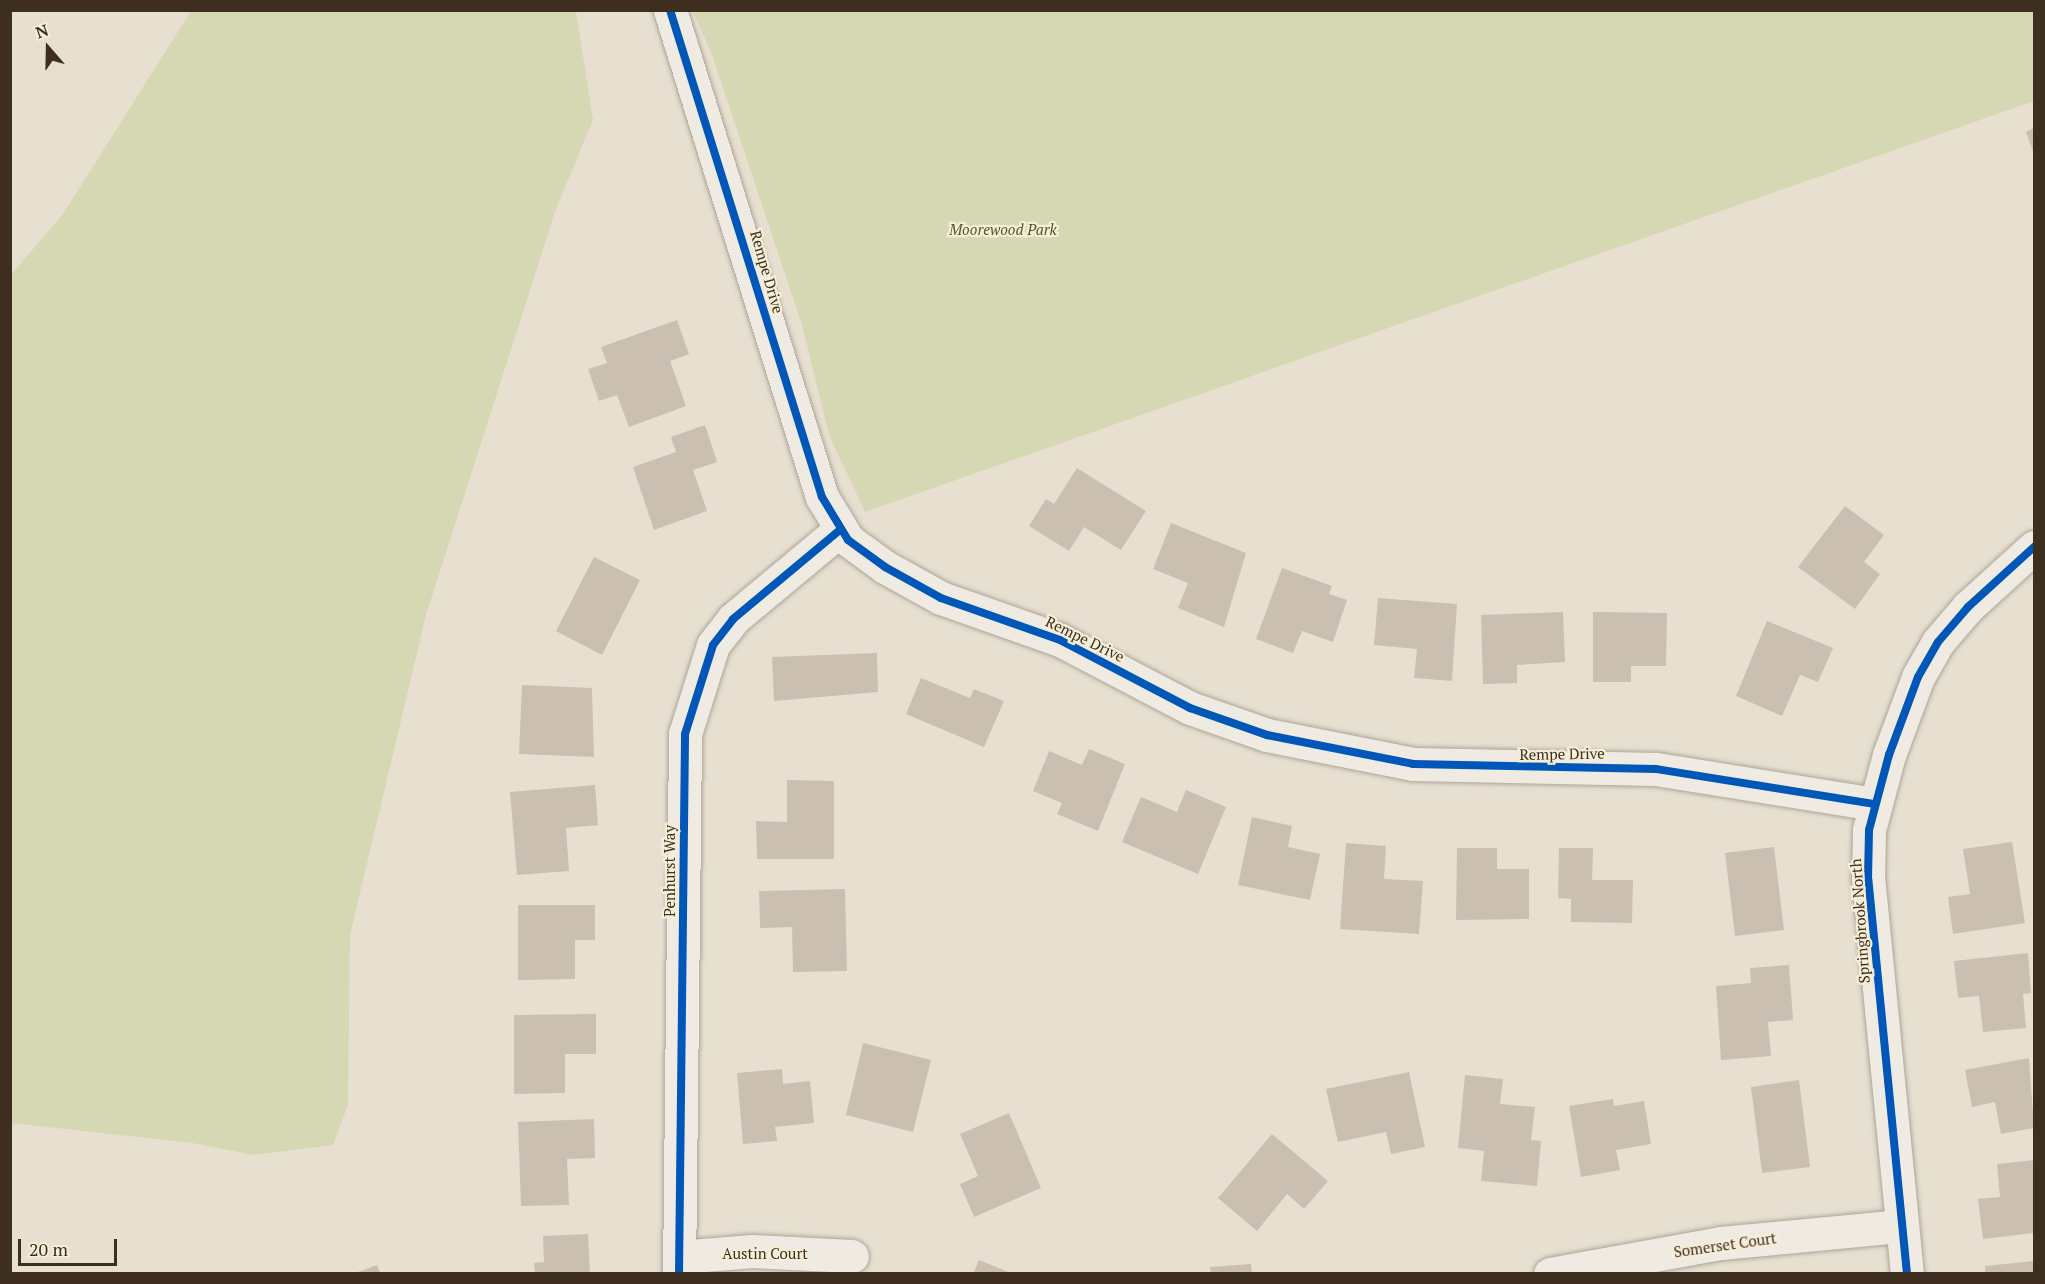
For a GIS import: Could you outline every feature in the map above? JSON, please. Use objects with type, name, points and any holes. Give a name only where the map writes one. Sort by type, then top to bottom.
[{"type":"street","name":"Rempe Drive","points":[[670,10],[801,438],[822,497],[840,530],[912,584],[1060,640],[1190,708],[1267,735],[1413,764],[1656,769],[1874,804]]},
{"type":"street","name":"Penhurst Way","points":[[679,1265],[685,734],[713,645],[733,619],[840,530]]},
{"type":"street","name":"Springbrook North","points":[[1907,1274],[1868,879],[1874,804],[1918,676],[1938,642],[1975,600],[2034,547]]},
{"type":"street","name":"Somerset Court","points":[[1550,1274],[1721,1243],[1902,1226]]},
{"type":"street","name":"Austin Court","points":[[679,1265],[752,1251],[852,1256]]},
{"type":"green space","points":[[191,11],[576,11],[593,120],[556,209],[426,615],[350,935],[348,1105],[333,1145],[254,1155],[192,1143],[11,1123],[11,275],[63,214]]},
{"type":"green space","name":"Moorewood Park","points":[[693,11],[2034,11],[2034,101],[865,512],[829,435],[802,325],[712,55]]},
{"type":"building","points":[[2034,128],[2034,154],[2026,132]]},
{"type":"building","points":[[677,320],[689,354],[670,361],[686,406],[629,427],[617,395],[599,401],[588,369],[607,363],[601,347]]},
{"type":"building","points":[[705,425],[717,462],[693,470],[707,511],[654,530],[633,467],[676,452],[671,437]]},
{"type":"building","points":[[1077,468],[1146,511],[1121,550],[1084,527],[1069,551],[1029,526],[1046,499],[1054,504]]},
{"type":"building","points":[[1845,506],[1884,535],[1864,562],[1880,574],[1855,609],[1798,567]]},
{"type":"building","points":[[1171,523],[1246,553],[1224,627],[1178,608],[1188,583],[1153,569]]},
{"type":"building","points":[[594,557],[640,580],[602,655],[556,631]]},
{"type":"building","points":[[1282,568],[1332,586],[1329,594],[1347,600],[1333,642],[1302,631],[1293,653],[1256,639]]},
{"type":"building","points":[[1378,598],[1457,604],[1452,681],[1414,678],[1417,649],[1374,645]]},
{"type":"building","points":[[1563,612],[1565,662],[1517,665],[1517,683],[1483,684],[1481,615]]},
{"type":"building","points":[[1593,612],[1667,613],[1666,666],[1631,666],[1631,682],[1593,682]]},
{"type":"building","points":[[1767,621],[1833,648],[1818,682],[1800,675],[1782,716],[1736,696]]},
{"type":"building","points":[[877,653],[878,692],[774,701],[772,657]]},
{"type":"building","points":[[921,678],[970,698],[974,689],[1004,701],[984,747],[906,714]]},
{"type":"building","points":[[522,685],[592,688],[594,757],[519,754]]},
{"type":"building","points":[[1089,749],[1125,764],[1098,831],[1057,814],[1062,803],[1033,791],[1049,751],[1082,765]]},
{"type":"building","points":[[787,780],[834,781],[834,859],[757,859],[756,821],[787,822]]},
{"type":"building","points":[[595,785],[598,825],[566,828],[569,871],[517,875],[510,792]]},
{"type":"building","points":[[1186,790],[1226,807],[1198,874],[1122,842],[1141,797],[1177,812]]},
{"type":"building","points":[[1252,817],[1292,826],[1288,847],[1320,854],[1310,900],[1238,885]]},
{"type":"building","points":[[2012,842],[2025,923],[1953,934],[1948,897],[1970,894],[1963,849]]},
{"type":"building","points":[[1346,843],[1386,846],[1384,879],[1423,881],[1419,934],[1340,929]]},
{"type":"building","points":[[1774,847],[1784,930],[1735,936],[1725,853]]},
{"type":"building","points":[[1457,848],[1497,848],[1497,869],[1529,869],[1529,919],[1456,920]]},
{"type":"building","points":[[1559,848],[1593,848],[1592,880],[1633,880],[1632,923],[1571,922],[1571,899],[1558,898]]},
{"type":"building","points":[[845,889],[847,971],[793,972],[792,927],[760,928],[759,891]]},
{"type":"building","points":[[518,905],[595,905],[595,940],[575,940],[575,979],[518,980]]},
{"type":"building","points":[[2028,953],[2031,993],[2023,994],[2026,1028],[1983,1032],[1979,996],[1958,998],[1954,961]]},
{"type":"building","points":[[1789,965],[1793,1020],[1768,1022],[1771,1056],[1721,1060],[1716,986],[1751,983],[1750,968]]},
{"type":"building","points":[[596,1014],[596,1054],[565,1054],[565,1093],[514,1094],[514,1015]]},
{"type":"building","points":[[863,1043],[931,1060],[913,1132],[846,1115]]},
{"type":"building","points":[[2029,1058],[2034,1128],[2001,1134],[1995,1102],[1972,1107],[1965,1070]]},
{"type":"building","points":[[782,1069],[783,1084],[810,1081],[814,1123],[775,1127],[777,1141],[743,1144],[737,1073]]},
{"type":"building","points":[[1409,1072],[1425,1147],[1391,1154],[1386,1132],[1338,1142],[1326,1089]]},
{"type":"building","points":[[1465,1075],[1503,1079],[1500,1104],[1535,1107],[1531,1140],[1541,1141],[1537,1186],[1481,1181],[1484,1151],[1458,1148]]},
{"type":"building","points":[[1799,1080],[1810,1167],[1762,1173],[1751,1087]]},
{"type":"building","points":[[1613,1099],[1614,1106],[1644,1101],[1651,1144],[1616,1150],[1620,1170],[1581,1177],[1569,1106]]},
{"type":"building","points":[[1009,1113],[1041,1188],[974,1217],[960,1184],[978,1176],[960,1134]]},
{"type":"building","points":[[594,1119],[595,1158],[567,1159],[569,1205],[521,1206],[518,1122]]},
{"type":"building","points":[[1272,1134],[1328,1181],[1304,1209],[1287,1194],[1257,1231],[1218,1198]]},
{"type":"building","points":[[2034,1160],[2034,1233],[1983,1239],[1978,1199],[2000,1197],[1997,1164]]},
{"type":"building","points":[[588,1234],[590,1274],[535,1274],[534,1263],[544,1262],[543,1236]]},
{"type":"building","points":[[979,1260],[1011,1273],[1011,1274],[973,1274]]},
{"type":"building","points":[[2034,1261],[2034,1274],[1985,1274],[1985,1266]]},
{"type":"building","points":[[1251,1264],[1252,1274],[1211,1274],[1210,1267]]},
{"type":"building","points":[[377,1265],[381,1274],[355,1274],[355,1273]]},
{"type":"cycle path","points":[[670,10],[822,497],[848,540],[885,567],[941,598],[1060,640],[1190,708],[1267,735],[1413,764],[1656,769],[1874,804]]},
{"type":"cycle path","points":[[679,1274],[685,734],[713,645],[733,619],[840,530]]},
{"type":"cycle path","points":[[1907,1274],[1868,879],[1869,830],[1889,755],[1918,677],[1938,642],[1968,607],[2034,547]]}]
